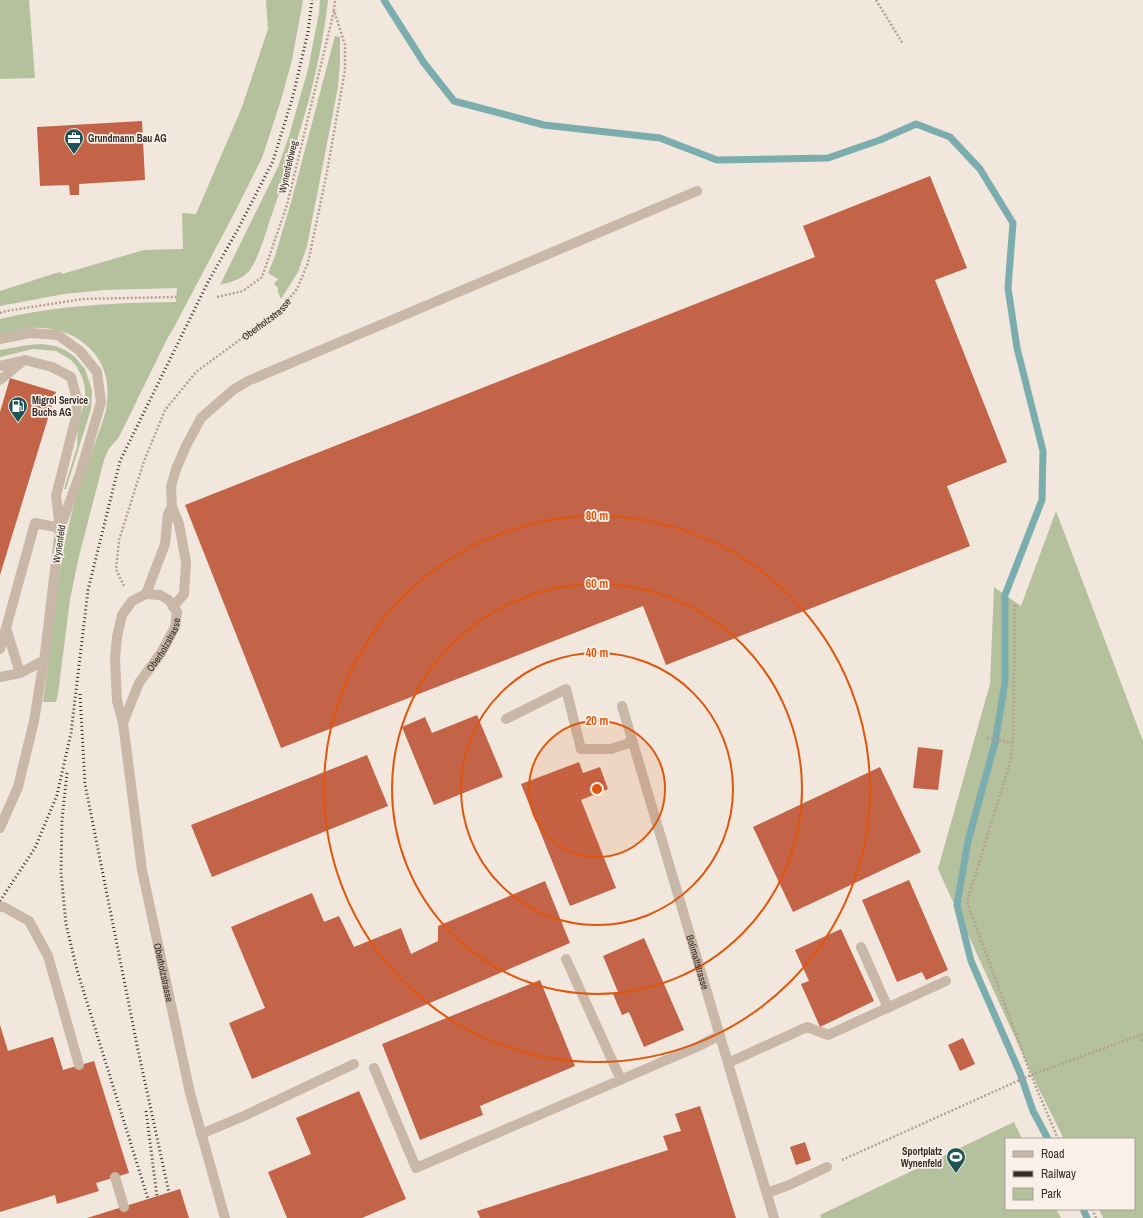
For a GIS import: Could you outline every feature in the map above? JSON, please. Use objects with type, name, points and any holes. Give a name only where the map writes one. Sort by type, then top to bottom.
[{"type":"street","points":[[173,608],[184,594],[186,562],[179,524],[172,507],[171,487],[176,469],[186,446],[201,418],[233,390],[248,381],[697,191]]},
{"type":"street","name":"Wynenfeld","points":[[0,339],[30,333],[58,335],[80,351],[97,372],[101,402],[80,474],[60,528],[35,715],[18,787],[0,828]]},
{"type":"street","points":[[0,380],[25,360]]},
{"type":"street","points":[[0,366],[25,360],[52,367],[71,378],[77,399],[76,417],[56,496],[60,528],[35,523],[0,649]]},
{"type":"street","points":[[132,601],[146,594],[165,544],[168,514],[172,507]]},
{"type":"street","name":"Oberholzstrasse","points":[[124,723],[139,683],[161,653],[175,627],[177,612],[169,600],[160,595],[146,594]]},
{"type":"street","name":"Oberholzstrasse","points":[[132,601],[122,614],[117,637],[115,658],[117,701],[124,723],[142,870],[190,1093],[225,1218]]},
{"type":"street","points":[[6,628],[20,673]]},
{"type":"street","points":[[0,677],[20,673],[43,661]]},
{"type":"street","points":[[506,719],[566,689],[581,749],[611,749],[632,742]]},
{"type":"street","name":"Bolimattstrasse","points":[[622,706],[774,1218]]},
{"type":"street","points":[[0,907],[4,907],[29,921],[48,956],[79,1065]]},
{"type":"street","points":[[861,947],[888,1008]]},
{"type":"street","points":[[566,959],[621,1080]]},
{"type":"street","points":[[728,1063],[807,1027],[828,1035],[946,981]]},
{"type":"street","points":[[374,1068],[416,1168],[720,1036]]},
{"type":"street","points":[[201,1134],[244,1116],[354,1064]]},
{"type":"street","points":[[767,1193],[789,1185],[827,1167]]},
{"type":"street","points":[[115,1177],[124,1207]]},
{"type":"path","name":"Oberholzstrasse","points":[[132,601],[116,569],[119,540],[144,461],[165,410],[196,372],[279,311],[297,289],[308,263],[327,172],[345,70],[345,45],[334,10],[335,0]]},
{"type":"path","points":[[876,0],[903,44]]},
{"type":"path","name":"Wynenfeldweg","points":[[217,297],[243,291],[262,277],[287,205],[334,10]]},
{"type":"path","points":[[0,313],[83,299],[177,297]]},
{"type":"path","points":[[1015,606],[1013,743],[1011,758],[967,902],[1029,1075],[1058,1138]]},
{"type":"path","points":[[988,738],[1013,743]]},
{"type":"path","points":[[827,1167],[1029,1075],[1143,1034]]},
{"type":"path","points":[[1139,1036],[1143,1043]]},
{"type":"green space","points":[[0,0],[29,0],[35,78],[0,79]]},
{"type":"green space","points":[[266,0],[303,0],[292,60],[281,100],[262,158],[167,339],[119,437],[108,450],[104,460],[79,556],[70,599],[56,702],[43,702],[64,546],[77,495],[106,411],[107,383],[104,370],[98,359],[91,349],[81,341],[70,335],[46,328],[33,328],[0,335],[0,319],[22,314],[66,308],[131,303],[176,302],[177,288],[104,290],[64,294],[0,306],[0,291],[56,273],[61,272],[62,274],[144,250],[183,249],[182,213],[196,214],[242,107],[268,29]]},
{"type":"green space","points":[[320,0],[328,0],[313,82],[299,135],[262,243],[254,264],[244,276],[220,285],[278,167],[289,136],[308,69],[319,13]]},
{"type":"green space","points":[[335,36],[340,37],[338,87],[307,246],[298,272],[281,299],[278,288],[274,284],[278,279],[268,273],[275,256],[292,199]]},
{"type":"green space","points":[[42,344],[55,346],[74,356],[85,369],[92,390],[91,409],[66,489],[64,489],[77,447],[78,424],[85,400],[85,388],[77,367],[71,360],[56,351],[33,349],[0,357],[0,350]]},
{"type":"green space","points":[[1056,511],[1143,741],[1143,1218],[1103,1218],[1099,1210],[1135,1210],[1135,1138],[1064,1138],[1035,1081],[938,869],[990,684],[994,587],[1021,606]]},
{"type":"green space","name":"Sportplatz Wynenfeld","points":[[1014,1122],[1022,1138],[1005,1138],[1005,1210],[1057,1210],[1061,1218],[821,1218],[820,1215]]},
{"type":"building","points":[[142,121],[145,180],[79,184],[79,195],[70,195],[69,185],[40,186],[37,127]]},
{"type":"building","points":[[930,176],[967,268],[935,280],[1007,462],[947,486],[970,546],[666,665],[643,606],[281,748],[185,505],[815,257],[803,226]]},
{"type":"building","points":[[10,378],[56,392],[0,575],[0,412]]},
{"type":"building","points":[[477,715],[503,777],[434,805],[402,727],[425,717],[432,733]]},
{"type":"building","points":[[918,747],[943,750],[938,790],[913,788]]},
{"type":"building","points":[[367,755],[388,806],[212,877],[191,825]]},
{"type":"building","points":[[579,762],[583,773],[600,767],[608,789],[581,800],[616,888],[570,906],[521,784]]},
{"type":"building","points":[[880,767],[921,852],[793,912],[753,827]]},
{"type":"building","points":[[909,880],[948,970],[926,980],[922,972],[897,982],[862,900]]},
{"type":"building","points":[[545,881],[570,943],[252,1079],[229,1023],[265,1008],[231,927],[312,893],[324,922],[339,916],[354,947],[401,928],[411,954],[438,941],[438,926]]},
{"type":"building","points":[[841,929],[874,1001],[820,1027],[801,984],[809,981],[795,950]]},
{"type":"building","points":[[644,938],[684,1030],[644,1047],[629,1012],[622,1015],[613,994],[618,992],[603,956]]},
{"type":"building","points":[[540,980],[575,1066],[480,1106],[483,1115],[420,1140],[382,1044]]},
{"type":"building","points":[[0,1025],[8,1051],[53,1037],[63,1070],[94,1061],[129,1173],[96,1183],[99,1191],[57,1204],[55,1195],[0,1212]]},
{"type":"building","points":[[963,1038],[975,1064],[960,1071],[948,1045]]},
{"type":"building","points":[[359,1091],[406,1199],[362,1218],[287,1218],[268,1172],[311,1154],[296,1118]]},
{"type":"building","points":[[700,1106],[736,1218],[480,1218],[477,1211],[668,1150],[663,1136],[681,1131],[675,1114]]},
{"type":"building","points":[[805,1142],[811,1160],[796,1165],[790,1147]]},
{"type":"building","points":[[180,1189],[189,1218],[87,1218]]},
{"type":"waterway","points":[[384,0],[424,63],[454,101],[544,125],[660,138],[717,160],[828,158],[880,140],[916,124],[950,137],[980,169],[1013,223],[1008,288],[1017,348],[1043,451],[1042,500],[1005,595],[1005,682],[995,743],[968,841],[957,905],[971,961],[1020,1073],[1033,1111],[1047,1138]]},
{"type":"waterway","points":[[1083,1210],[1087,1218]]},
{"type":"railway","points":[[0,901],[35,848],[57,795],[71,733],[88,590],[120,461],[208,282],[238,229],[273,161],[293,96],[308,32],[312,0]]},
{"type":"railway","points":[[80,694],[85,784],[138,1050],[169,1193]]},
{"type":"railway","points":[[67,773],[62,819],[61,873],[66,924],[77,970],[148,1199]]},
{"type":"railway","points":[[146,1111],[157,1196]]},
{"type":"place","name":"Grundmann Bau AG","points":[[74,155]]},
{"type":"place","name":"Migrol Service Buchs AG","points":[[18,423]]},
{"type":"place","name":"Sportplatz Wynenfeld","points":[[956,1174]]}]
